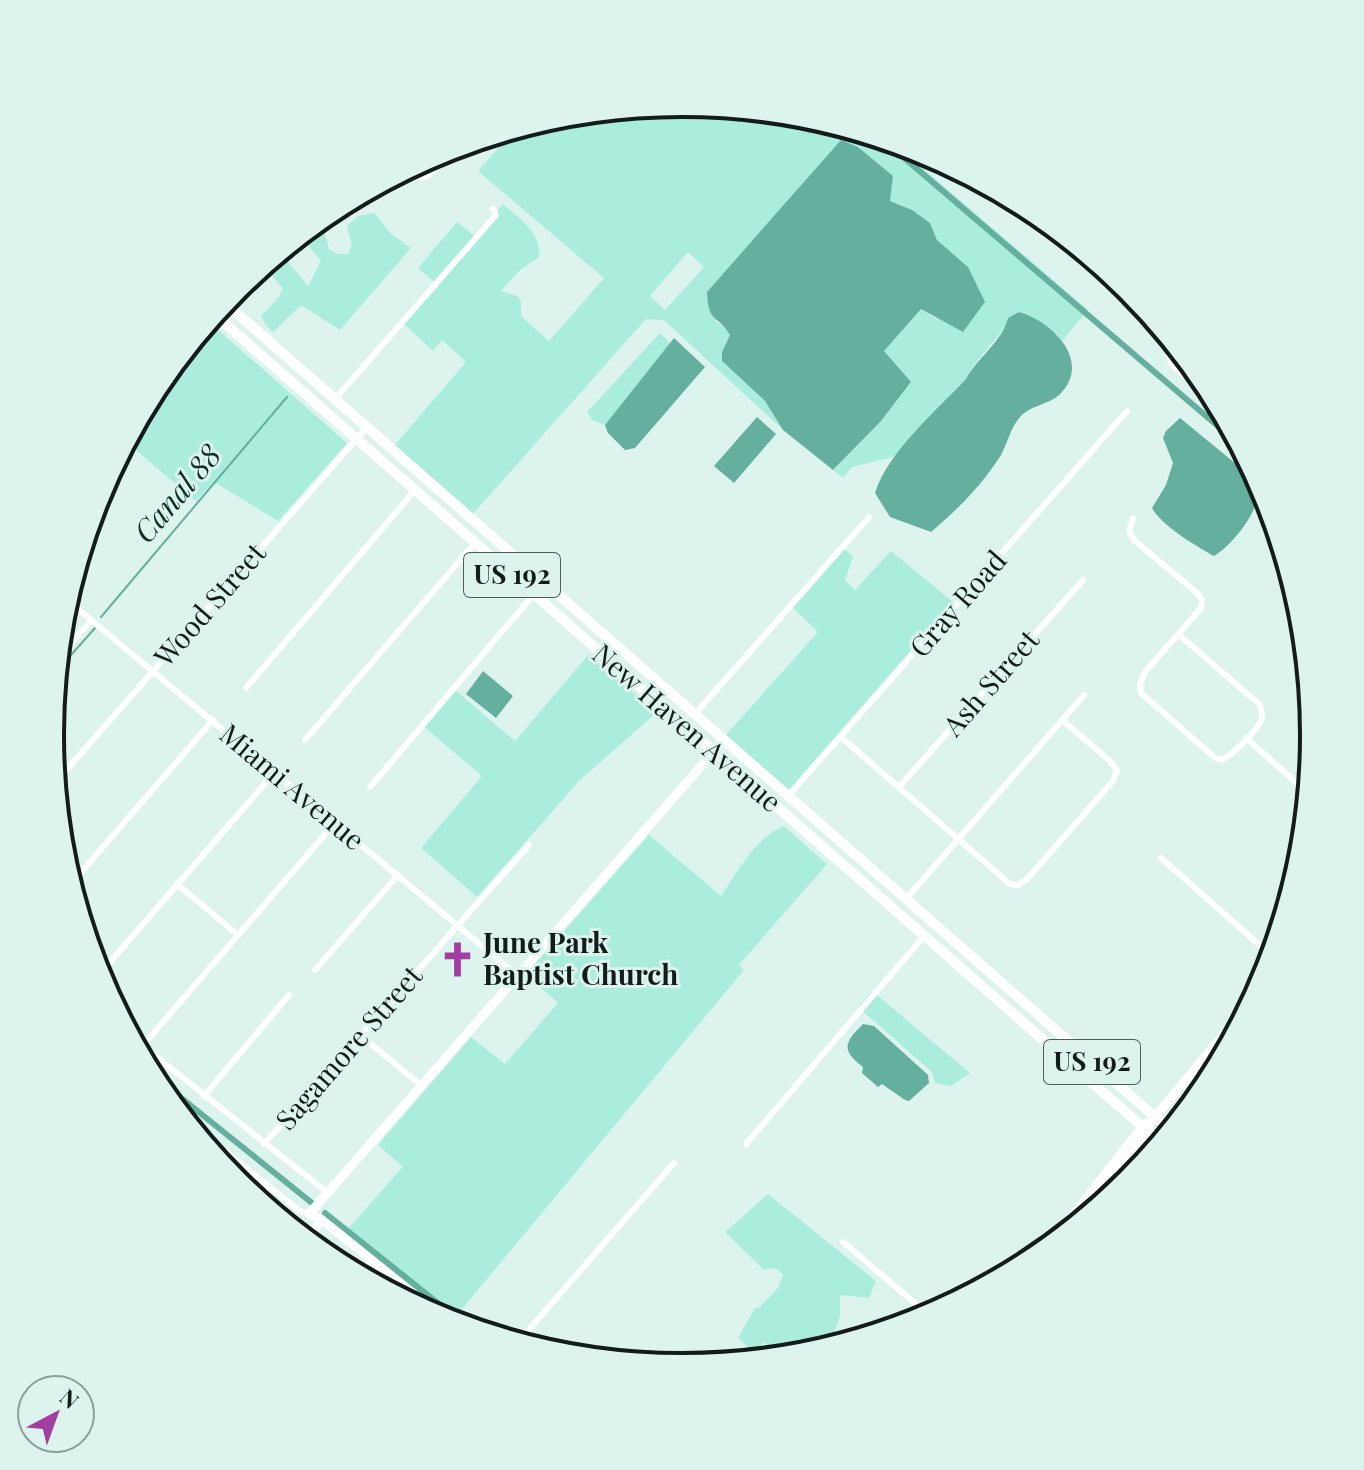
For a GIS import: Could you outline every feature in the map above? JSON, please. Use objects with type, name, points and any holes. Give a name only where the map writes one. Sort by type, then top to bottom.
[{"type":"main road","name":"New Haven Avenue","points":[[233,310],[1162,1123]]},
{"type":"main road","name":"New Haven Avenue","points":[[223,322],[1152,1136]]},
{"type":"main road","points":[[247,343],[262,347],[273,345]]},
{"type":"main road","points":[[263,357],[275,355],[289,358]]},
{"type":"main road","points":[[415,490],[430,489],[442,493]]},
{"type":"main road","points":[[475,543],[490,542],[505,548]]},
{"type":"main road","points":[[534,594],[548,593],[574,609]]},
{"type":"main road","points":[[555,612],[595,639],[607,638]]},
{"type":"main road","points":[[762,794],[777,798],[788,796]]},
{"type":"main road","points":[[876,894],[894,901],[906,899]]},
{"type":"main road","points":[[897,912],[909,909],[923,914]]},
{"type":"main road","points":[[968,975],[981,978],[993,975]]},
{"type":"main road","points":[[987,992],[997,987],[1008,989]]},
{"type":"main road","points":[[1026,1025],[1042,1031],[1052,1028]]},
{"type":"main road","points":[[1042,1040],[1054,1038],[1070,1043]]},
{"type":"street","points":[[418,177],[423,178],[436,169]]},
{"type":"street","points":[[335,399],[496,215],[493,209]]},
{"type":"street","points":[[1168,354],[1172,365],[1183,374]]},
{"type":"street","name":"Gray Road","points":[[788,796],[1127,411]]},
{"type":"street","name":"Wood Street","points":[[65,772],[367,427]]},
{"type":"street","points":[[246,688],[415,490]]},
{"type":"street","points":[[695,714],[869,517]]},
{"type":"street","points":[[1133,518],[1129,531],[1134,540],[1202,600],[1201,608],[1178,634],[1145,672],[1140,684],[1141,693],[1214,757],[1221,760],[1230,757],[1261,720],[1259,704],[1178,634]]},
{"type":"street","points":[[305,740],[475,543]]},
{"type":"street","name":"Ash Street","points":[[899,787],[1083,580]]},
{"type":"street","points":[[370,787],[534,594]]},
{"type":"street","name":"Miami Avenue","points":[[77,609],[518,976]]},
{"type":"street","points":[[71,644],[91,621]]},
{"type":"street","points":[[906,899],[1084,695]]},
{"type":"street","points":[[80,873],[213,720]]},
{"type":"street","points":[[841,737],[1010,884],[1018,885],[1027,879],[1113,781],[1117,770],[1062,720]]},
{"type":"street","points":[[1246,738],[1298,784]]},
{"type":"street","points":[[309,1214],[724,740]]},
{"type":"street","points":[[108,964],[275,772]]},
{"type":"street","points":[[146,1041],[335,823]]},
{"type":"street","name":"Sagamore Street","points":[[264,1144],[529,845]]},
{"type":"street","points":[[1161,858],[1262,947]]},
{"type":"street","points":[[315,970],[398,875]]},
{"type":"street","points":[[177,884],[238,935]]},
{"type":"street","points":[[746,1144],[924,936]]},
{"type":"street","points":[[204,1096],[289,995]]},
{"type":"street","points":[[360,1035],[422,1086]]},
{"type":"street","points":[[1104,1186],[1155,1117],[1219,1040]]},
{"type":"street","points":[[158,1061],[328,1193]]},
{"type":"street","points":[[1083,1205],[1145,1130]]},
{"type":"street","points":[[227,1153],[270,1187],[322,1220],[404,1286]]},
{"type":"street","points":[[526,1333],[674,1163]]},
{"type":"street","points":[[266,1191],[270,1187]]},
{"type":"street","points":[[313,1230],[322,1220]]},
{"type":"street","points":[[843,1242],[918,1306]]},
{"type":"street","points":[[366,1266],[371,1260]]},
{"type":"shaded area","points":[[642,118],[722,118],[803,129],[842,138],[918,164],[1088,310],[1062,341],[1056,333],[1006,326],[966,379],[897,456],[852,467],[843,478],[833,470],[881,421],[911,383],[884,351],[921,309],[937,319],[968,267],[937,240],[930,223],[912,210],[890,201],[893,176],[858,147],[715,321],[730,335],[722,352],[722,361],[765,401],[783,430],[664,320],[646,319],[472,515],[394,446],[466,362],[442,340],[433,351],[403,323],[439,286],[418,268],[457,222],[476,237],[503,204],[533,233],[539,257],[520,270],[501,291],[517,296],[521,301],[521,316],[549,341],[604,278],[478,171],[502,144],[601,122]],"holes":[[[688,252],[704,267],[665,310],[650,296]]]},
{"type":"shaded area","points":[[841,140],[858,147],[893,176],[890,201],[912,210],[930,223],[937,240],[968,267],[985,302],[963,332],[921,309],[884,351],[911,382],[881,421],[833,470],[783,430],[765,401],[722,361],[722,352],[730,335],[709,309],[707,292]]},
{"type":"shaded area","points":[[375,213],[390,233],[411,248],[340,330],[301,305],[273,332],[261,316],[279,297],[283,288],[272,276],[275,270],[288,262],[308,286],[321,261],[307,244],[325,234],[329,249],[337,254],[348,254],[352,245],[347,226],[358,216]]},
{"type":"shaded area","points":[[1019,312],[1054,333],[1070,355],[1070,379],[1062,392],[1020,417],[1001,455],[986,476],[960,506],[931,532],[890,517],[875,493],[890,463],[966,379],[1001,334],[1008,318]]},
{"type":"shaded area","points":[[217,329],[347,443],[278,521],[214,482],[196,501],[135,449],[168,392]]},
{"type":"shaded area","points":[[660,333],[671,344],[605,425],[592,420],[587,412]]},
{"type":"shaded area","points":[[674,338],[705,367],[635,448],[625,450],[608,433],[605,425]]},
{"type":"shaded area","points":[[757,417],[776,434],[734,483],[714,466]]},
{"type":"shaded area","points":[[1180,418],[1237,465],[1253,499],[1255,505],[1246,524],[1214,556],[1171,528],[1152,508],[1166,485],[1173,463],[1163,438]]},
{"type":"shaded area","points":[[843,548],[853,556],[845,580],[855,590],[891,551],[953,602],[788,791],[725,736],[818,632],[793,608]]},
{"type":"shaded area","points":[[589,654],[656,713],[580,780],[477,897],[421,848],[482,776],[423,726],[455,690],[515,741]]},
{"type":"shaded area","points":[[483,671],[513,696],[496,718],[466,694]]},
{"type":"shaded area","points":[[784,826],[827,864],[739,965],[744,970],[460,1311],[418,1293],[344,1233],[403,1167],[378,1145],[471,1037],[505,1064],[558,1003],[526,974],[649,835],[721,896],[756,846]]},
{"type":"shaded area","points":[[872,991],[970,1073],[951,1086],[935,1083],[932,1072],[858,1007]]},
{"type":"shaded area","points":[[863,1024],[874,1026],[928,1075],[929,1083],[909,1101],[882,1084],[878,1087],[862,1073],[863,1067],[848,1051],[849,1041]]},
{"type":"shaded area","points":[[768,1194],[876,1281],[869,1298],[840,1295],[840,1316],[834,1334],[768,1347],[765,1342],[751,1349],[738,1338],[755,1308],[759,1308],[778,1288],[783,1275],[775,1269],[764,1270],[725,1232]]},
{"type":"waterway","points":[[906,159],[1216,425]]},
{"type":"waterway","name":"Canal 88","points":[[101,617],[287,397]]},
{"type":"waterway","name":"Canal 88","points":[[69,658],[95,628]]},
{"type":"waterway","points":[[184,1100],[312,1203]]},
{"type":"waterway","points":[[325,1213],[435,1301]]},
{"type":"place","name":"June Park Baptist Church","points":[[457,959]]}]
